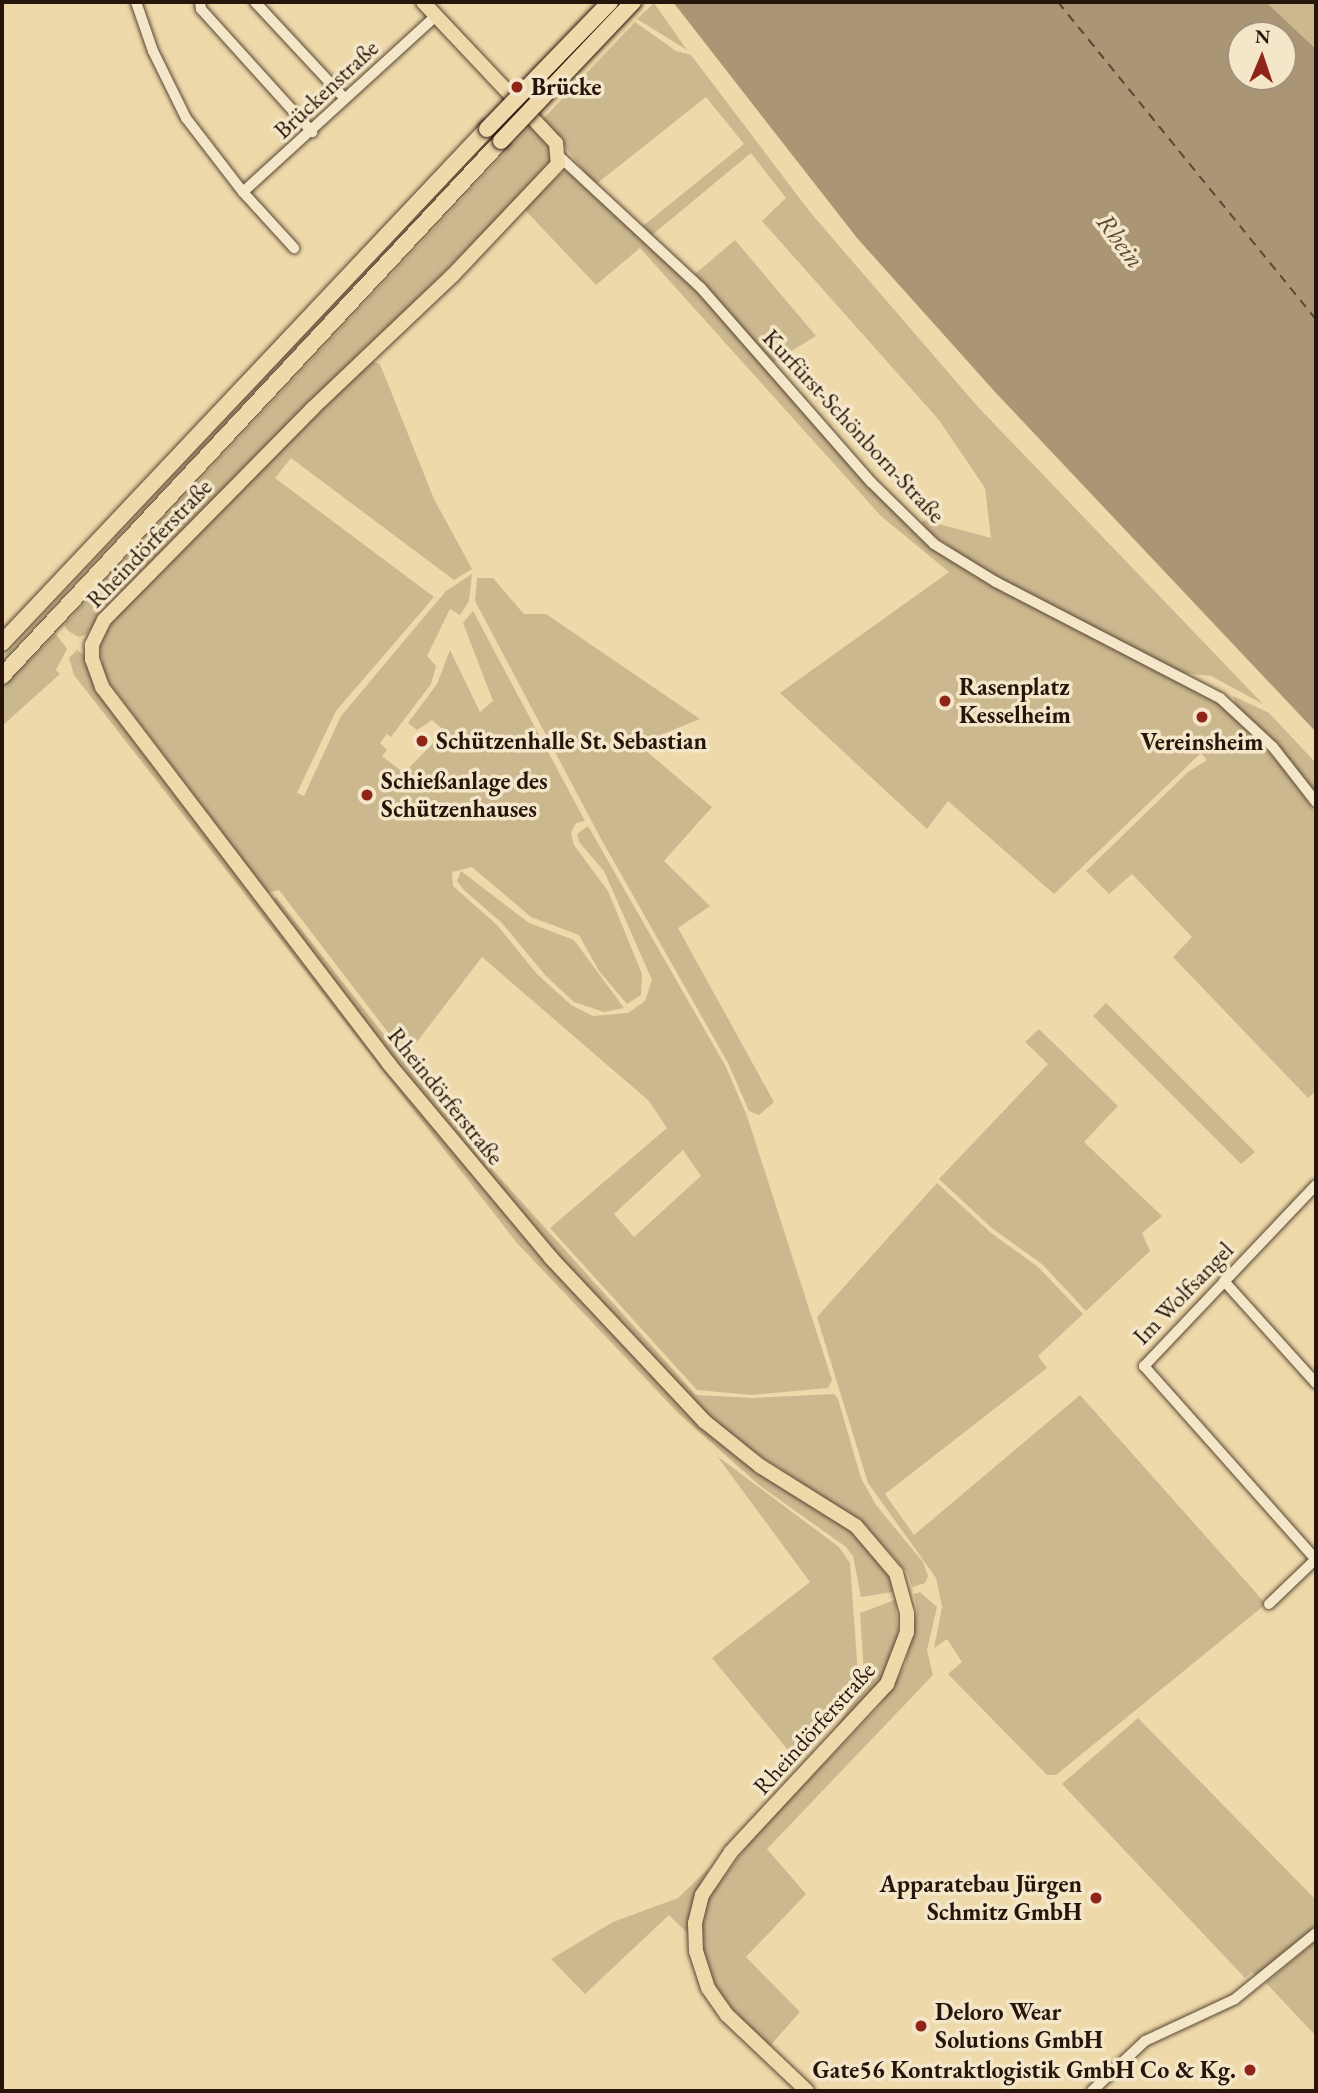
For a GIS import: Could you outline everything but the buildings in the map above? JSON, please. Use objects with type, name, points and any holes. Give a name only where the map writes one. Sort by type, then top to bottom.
[{"type":"highway","points":[[2,643],[610,2]]},
{"type":"highway","points":[[2,676],[633,2]]},
{"type":"main road","points":[[423,2],[538,122],[556,143],[560,157]]},
{"type":"main road","name":"Rheindörferstraße","points":[[560,157],[549,179],[104,620],[92,645],[95,672],[389,1064],[551,1258],[704,1421],[760,1466],[856,1526],[897,1573],[907,1614],[903,1650],[887,1684],[731,1852],[709,1882],[697,1911],[696,1951],[708,1988],[727,2015],[807,2091]]},
{"type":"street","points":[[135,2],[170,91],[203,144],[294,248]]},
{"type":"street","points":[[200,2],[201,9],[312,132]]},
{"type":"street","points":[[255,2],[345,99]]},
{"type":"street","name":"Brückenstraße","points":[[243,192],[312,132],[436,16]]},
{"type":"street","name":"Kurfürst-Schönborn-Straße","points":[[560,157],[701,288],[871,482],[934,544],[996,582],[1220,698],[1273,747],[1316,802]]},
{"type":"street","name":"Im Wolfsangel","points":[[1316,1185],[1144,1366],[1316,1559]]},
{"type":"street","points":[[1224,1281],[1316,1383]]},
{"type":"street","points":[[1269,1604],[1316,1559]]},
{"type":"street","points":[[1092,2091],[1145,2041],[1235,1999],[1316,1933]]},
{"type":"shaded area","points":[[1266,2],[1316,2],[1316,49],[1297,31],[1297,21],[1286,21]]},
{"type":"shaded area","points":[[654,3],[687,50],[637,19]]},
{"type":"shaded area","points":[[635,22],[676,51],[691,55],[810,212],[978,407],[1263,704],[1211,676],[1181,673],[978,568],[920,525],[924,520],[991,538],[985,488],[939,420],[762,221],[786,198],[751,153],[652,235],[643,226],[744,144],[706,97],[595,185],[543,119]]},
{"type":"shaded area","points":[[532,124],[552,151],[549,166],[85,635],[79,637],[68,631],[64,625]]},
{"type":"shaded area","points":[[569,171],[683,276],[919,538],[959,566],[1221,705],[1285,769],[1316,814],[1316,1091],[1308,1098],[1173,957],[1192,937],[1132,874],[1109,894],[1086,871],[1188,772],[1207,760],[1201,753],[1054,894],[948,801],[927,829],[780,693],[949,572],[881,516],[640,248],[596,285],[524,209],[560,174]]},
{"type":"shaded area","points":[[735,240],[816,336],[772,363],[695,274]]},
{"type":"shaded area","points":[[370,361],[380,364],[434,499],[472,569],[454,580],[291,458],[275,478],[434,597],[336,711],[297,793],[304,796],[341,716],[446,591],[472,574],[469,601],[460,615],[450,609],[427,656],[436,666],[431,684],[391,737],[387,734],[380,743],[387,750],[382,756],[404,773],[445,731],[432,720],[417,730],[408,723],[437,684],[450,650],[480,712],[493,701],[463,623],[473,611],[585,821],[576,823],[571,833],[574,845],[608,891],[642,974],[641,995],[627,1004],[599,971],[579,935],[531,917],[472,867],[452,872],[453,886],[497,925],[537,974],[571,1005],[593,1016],[628,1013],[645,1001],[652,980],[604,871],[579,842],[577,834],[588,826],[726,1067],[747,1116],[832,1380],[828,1388],[751,1395],[697,1390],[550,1228],[667,1128],[649,1101],[482,957],[406,1056],[279,890],[267,893],[103,674],[100,640],[120,610]],"holes":[[[683,1150],[701,1176],[634,1237],[614,1214]]]},
{"type":"shaded area","points":[[477,578],[493,578],[524,614],[546,614],[700,719],[638,744],[712,807],[664,861],[710,906],[678,928],[774,1102],[759,1115],[749,1111],[728,1063],[600,837],[475,601]]},
{"type":"shaded area","points":[[56,634],[67,649],[56,670],[60,674],[2,726],[2,688]]},
{"type":"shaded area","points":[[77,650],[84,655],[100,693],[588,1306],[696,1421],[859,1537],[890,1575],[893,1592],[861,1597],[853,1556],[846,1547],[759,1485],[678,1413],[517,1243],[74,675],[69,658]]},
{"type":"shaded area","points":[[1233,696],[1269,713],[1316,763],[1316,795],[1274,741],[1236,705]]},
{"type":"shaded area","points":[[461,871],[529,923],[574,940],[624,1008],[604,1012],[574,1002],[546,976],[502,923],[464,890],[457,881]]},
{"type":"shaded area","points":[[276,897],[473,1148],[696,1395],[754,1398],[834,1394],[838,1399],[861,1478],[876,1505],[923,1562],[928,1576],[925,1583],[912,1587],[907,1572],[864,1524],[742,1444],[701,1409],[554,1252],[381,1044],[271,900]]},
{"type":"shaded area","points":[[1106,1003],[1255,1152],[1241,1164],[1093,1016]]},
{"type":"shaded area","points":[[1039,1029],[1118,1106],[1084,1142],[1162,1216],[1142,1233],[1150,1251],[1086,1311],[1042,1264],[993,1229],[939,1179],[1048,1064],[1025,1042]]},
{"type":"shaded area","points":[[937,1183],[991,1233],[1038,1267],[1083,1314],[1038,1356],[1047,1368],[885,1494],[914,1535],[1080,1395],[1266,1604],[1056,1775],[1047,1775],[948,1674],[962,1662],[947,1639],[934,1648],[942,1607],[936,1578],[868,1483],[817,1317]]},
{"type":"shaded area","points":[[717,1456],[839,1547],[850,1563],[858,1675],[842,1710],[798,1762],[712,1658],[810,1582]]},
{"type":"shaded area","points":[[920,1592],[937,1607],[927,1650],[933,1675],[767,1849],[806,1894],[746,1957],[800,2012],[769,2047],[719,1995],[704,1966],[700,1931],[707,1900],[756,1834],[879,1707],[905,1666],[917,1611],[914,1594]]},
{"type":"shaded area","points":[[895,1600],[899,1641],[884,1677],[825,1744],[858,1694],[864,1673],[860,1613]]},
{"type":"shaded area","points":[[1138,1718],[1316,1900],[1316,1927],[1258,1977],[1252,1972],[1245,1978],[1062,1784]]},
{"type":"shaded area","points":[[709,1868],[694,1897],[688,1934],[669,1915],[585,1994],[551,1959],[613,1922],[678,1898]]},
{"type":"shaded area","points":[[1316,1941],[1316,2036],[1266,1983]]},
{"type":"water","name":"Rhein","points":[[673,2],[1266,2],[1286,21],[1227,21],[1227,91],[1297,91],[1297,31],[1316,49],[1316,732],[996,393],[857,238]]},
{"type":"ferry route","points":[[1058,2],[1316,320]]},
{"type":"place","name":"Brücke","points":[[517,87]]},
{"type":"place","name":"Rasenplatz Kesselheim","points":[[945,701]]},
{"type":"place","name":"Vereinsheim","points":[[1202,717]]},
{"type":"place","name":"Schützenhalle St. Sebastian","points":[[422,741]]},
{"type":"place","name":"Schießanlage des Schützenhauses","points":[[367,795]]},
{"type":"place","name":"Apparatebau Jürgen Schmitz GmbH","points":[[1096,1898]]},
{"type":"place","name":"Deloro Wear Solutions GmbH","points":[[921,2026]]},
{"type":"place","name":"Gate56 Kontraktlogistik GmbH Co & Kg.","points":[[1250,2070]]}]
